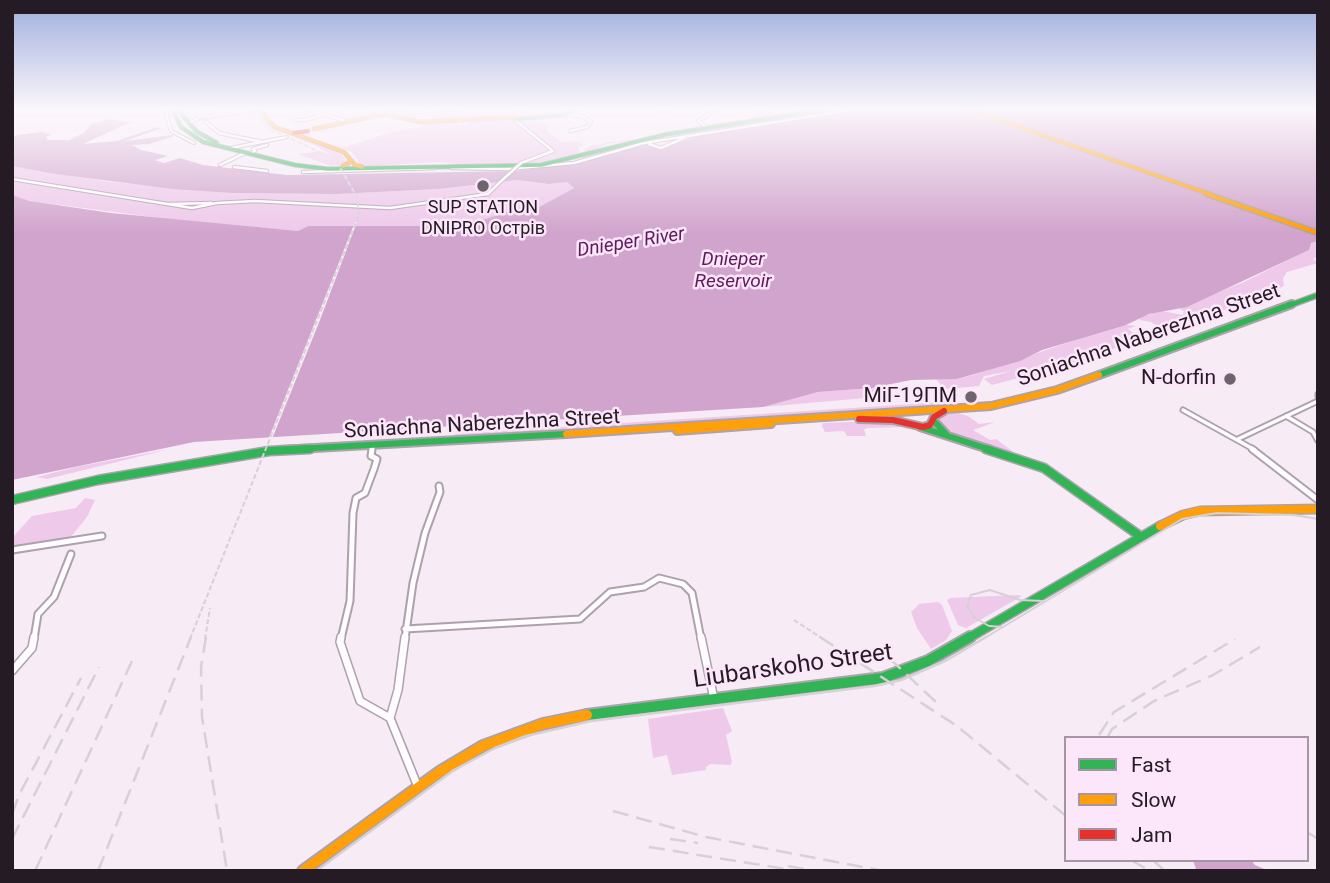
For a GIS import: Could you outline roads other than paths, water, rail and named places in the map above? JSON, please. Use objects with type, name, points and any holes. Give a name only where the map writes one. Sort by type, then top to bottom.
[{"type":"main road","points":[[254,150],[306,166],[377,168],[544,164],[601,150]]},
{"type":"main road","points":[[339,150],[348,166]]},
{"type":"main road","points":[[1085,150],[1318,232]]},
{"type":"main road","points":[[348,166],[377,168]]},
{"type":"main road","name":"Soniachna Naberezhna Street","points":[[12,502],[237,458],[914,410],[950,410],[1002,404],[1057,390],[1318,295]]},
{"type":"main road","points":[[955,438],[942,431],[926,413],[914,410],[904,417],[915,426],[1044,468],[1140,536]]},
{"type":"main road","name":"Soniachna Naberezhna Street","points":[[372,448],[864,419],[893,420],[915,426],[928,426],[939,413],[950,410]]},
{"type":"main road","name":"Liubarskoho Street","points":[[304,870],[418,787],[483,746],[543,724],[600,713],[872,680],[917,667],[1167,521],[1200,511],[1318,509]]},
{"type":"street","points":[[220,164],[248,150]]},
{"type":"street","points":[[12,180],[110,193],[163,205],[184,201],[255,201],[390,208],[488,194],[522,162],[552,150]]},
{"type":"street","points":[[303,172],[541,167],[574,163],[619,150]]},
{"type":"street","points":[[234,167],[267,171]]},
{"type":"street","points":[[1237,439],[1286,416],[1318,397]]},
{"type":"street","points":[[1183,410],[1261,454],[1318,500]]},
{"type":"street","points":[[1286,416],[1313,432],[1318,441]]},
{"type":"street","points":[[372,448],[371,456],[377,459],[365,493],[356,498],[353,513],[350,601],[340,642],[360,701],[390,718]]},
{"type":"street","points":[[418,787],[390,718],[398,690],[405,629],[416,572],[439,486]]},
{"type":"street","points":[[12,550],[102,536]]},
{"type":"street","points":[[12,671],[32,648],[38,614],[54,597],[71,554]]},
{"type":"street","points":[[405,629],[580,619],[610,592],[644,587],[659,578],[673,580],[683,584],[692,593],[714,699]]},
{"type":"water","name":"Dnieper Reservoir","points":[[12,150],[142,150],[168,156],[155,160],[164,163],[180,158],[203,165],[287,175],[516,171],[575,163],[619,150],[1318,150],[1318,241],[1311,243],[1309,250],[1187,307],[1149,314],[1126,325],[1042,350],[1020,361],[957,379],[911,380],[872,388],[818,392],[763,407],[194,442],[12,480],[12,195],[30,201],[111,213],[298,231],[308,226],[417,226],[482,220],[539,207],[574,188],[567,182],[549,184],[517,180],[439,189],[337,194],[232,193],[173,189],[12,166]]},
{"type":"water","points":[[1194,862],[1253,862],[1269,871],[1200,871],[1196,869]]},
{"type":"tram line","points":[[1003,627],[1182,519],[1217,513],[1294,515],[1318,519]]},
{"type":"tram line","points":[[1003,627],[989,626],[975,618],[967,606],[971,595],[990,590],[1020,600],[1043,601]]},
{"type":"tram line","points":[[983,639],[1003,627]]},
{"type":"tram line","points":[[316,871],[454,770],[495,748],[526,736],[591,721],[874,686],[901,680],[947,660],[986,637]]},
{"type":"railway","points":[[190,639],[359,215],[357,197],[335,159],[316,150]]},
{"type":"railway","points":[[205,639],[210,608]]},
{"type":"railway","points":[[794,620],[823,639]]},
{"type":"railway","points":[[98,871],[191,637]]},
{"type":"railway","points":[[206,637],[201,667],[202,717],[227,871]]},
{"type":"railway","points":[[820,637],[957,726],[1064,814]]},
{"type":"railway","points":[[1099,735],[1114,712],[1235,639]]},
{"type":"railway","points":[[1108,736],[1112,729],[1154,701],[1213,675],[1260,647]]},
{"type":"railway","points":[[889,658],[937,703]]},
{"type":"railway","points":[[35,871],[132,661]]},
{"type":"railway","points":[[12,839],[99,667]]},
{"type":"railway","points":[[12,814],[20,793],[81,678]]},
{"type":"railway","points":[[613,811],[706,837],[884,871]]},
{"type":"railway","points":[[1309,833],[1318,839]]},
{"type":"railway","points":[[670,839],[698,843]]},
{"type":"railway","points":[[649,847],[798,871]]},
{"type":"railway","points":[[1134,862],[1150,871]]},
{"type":"railway","points":[[1155,862],[1165,871]]},
{"type":"railway","points":[[788,866],[814,871]]},
{"type":"place","name":"SUP STATION DNIPRO Острів","points":[[483,186]]},
{"type":"place","name":"N-dorfin","points":[[1230,379]]},
{"type":"place","name":"МіГ-19ПМ","points":[[971,397]]},
{"type":"water label","name":"Dnieper River","points":[[631,243]]}]
